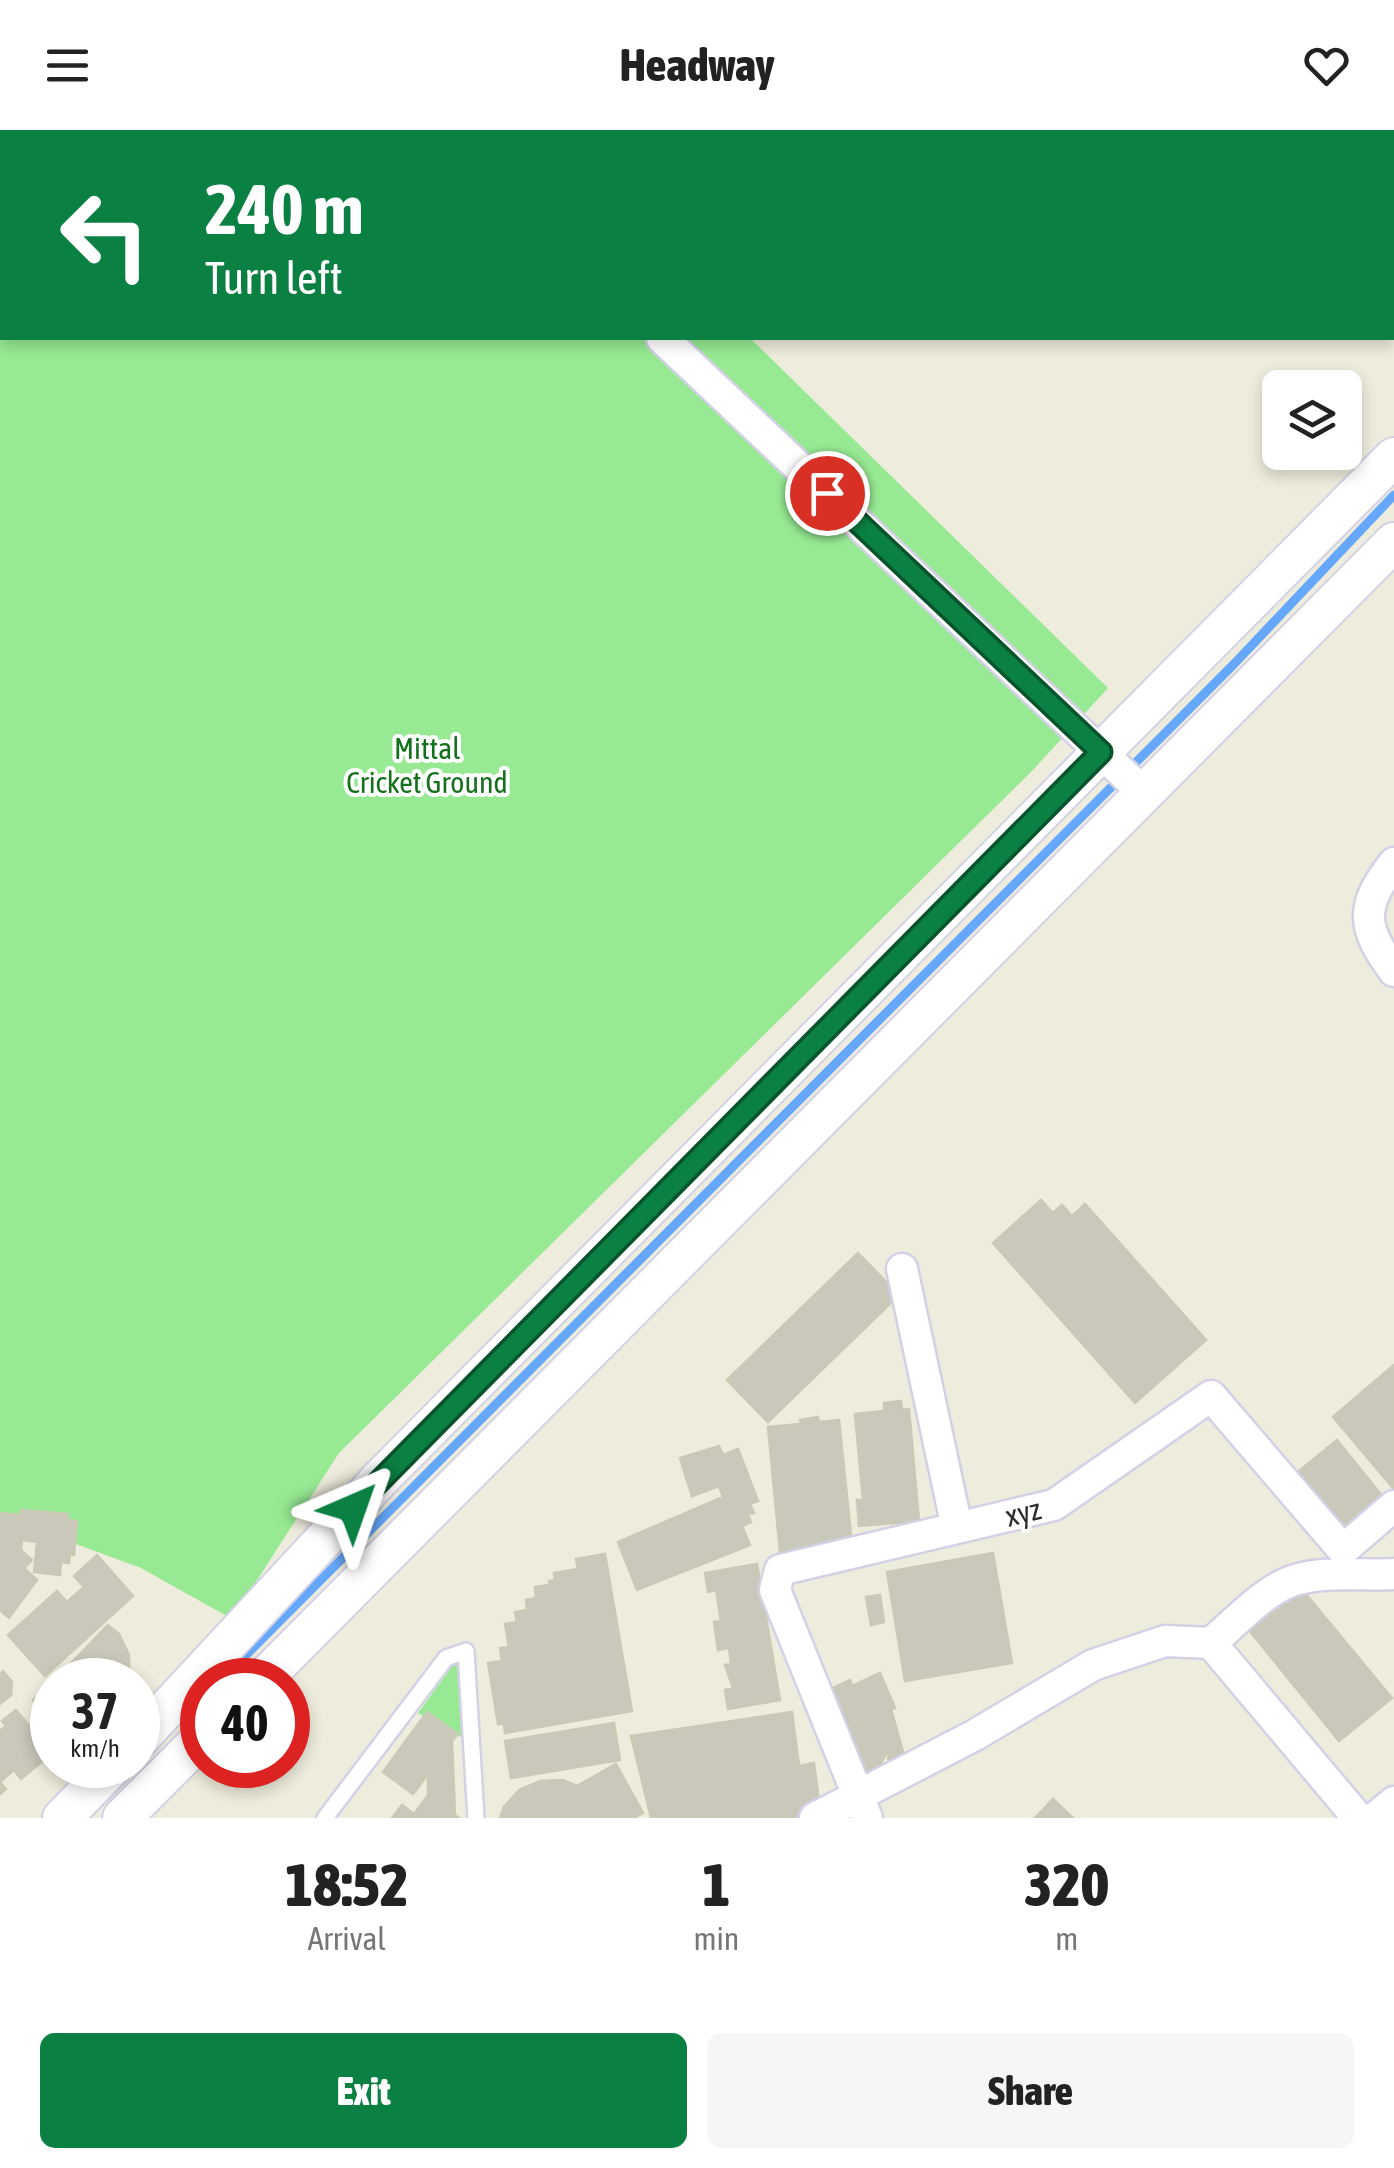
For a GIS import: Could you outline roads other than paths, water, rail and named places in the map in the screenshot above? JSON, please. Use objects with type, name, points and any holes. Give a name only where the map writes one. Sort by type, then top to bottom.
[{"type":"street","points":[[664,340],[1123,774]]},
{"type":"street","points":[[283,1658],[1123,774],[1394,457]]},
{"type":"street","points":[[160,1716],[380,1479],[1123,774],[1394,542]]},
{"type":"street","points":[[1394,864],[1378,884],[1368,916],[1372,941],[1394,971]]},
{"type":"street","points":[[902,1270],[957,1528]]},
{"type":"street","name":"xyz","points":[[862,1807],[775,1590],[780,1570],[1054,1505],[1211,1396],[1343,1550],[1394,1506]]},
{"type":"street","points":[[815,1818],[862,1807],[1093,1665],[1166,1641],[1212,1643],[1267,1596],[1290,1582],[1313,1576],[1394,1574]]},
{"type":"street","points":[[1212,1643],[1358,1818]]},
{"type":"street","points":[[122,1818],[180,1760]]},
{"type":"street","points":[[62,1818],[91,1788]]},
{"type":"street","points":[[1375,1818],[1394,1802]]},
{"type":"lane","points":[[325,1818],[446,1658],[466,1651],[476,1818]]},
{"type":"waterway","points":[[243,1658],[1234,664],[1394,495]]},
{"type":"park label","name":"Mittal Cricket Ground","points":[[427,765]]}]
